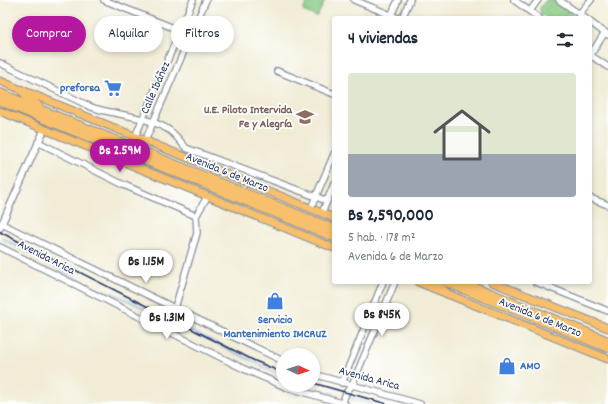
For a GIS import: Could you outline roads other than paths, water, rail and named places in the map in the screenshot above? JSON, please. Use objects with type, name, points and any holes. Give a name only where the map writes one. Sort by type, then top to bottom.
[{"type":"highway","points":[[21,90],[42,110]]},
{"type":"highway","name":"Avenida 6 de Marzo","points":[[0,93],[332,228]]},
{"type":"highway","name":"Avenida 6 de Marzo","points":[[0,101],[332,236]]},
{"type":"highway","points":[[436,284],[448,294]]},
{"type":"highway","name":"Avenida 6 de Marzo","points":[[451,284],[608,348]]},
{"type":"highway","name":"Avenida 6 de Marzo","points":[[468,284],[608,341]]},
{"type":"main road","name":"Avenida 6 de Marzo","points":[[0,81],[332,217]]},
{"type":"main road","points":[[0,111],[332,247]]},
{"type":"main road","name":"Avenida 6 de Marzo","points":[[423,284],[608,359]]},
{"type":"main road","name":"Avenida 6 de Marzo","points":[[499,284],[608,328]]},
{"type":"street","points":[[104,0],[171,27]]},
{"type":"street","name":"Calle Ibáñez","points":[[187,16],[193,0]]},
{"type":"street","name":"Calle Ibáñez","points":[[199,16],[206,0]]},
{"type":"street","points":[[354,0],[389,16]]},
{"type":"street","points":[[391,16],[398,0]]},
{"type":"street","points":[[403,16],[410,0]]},
{"type":"street","points":[[515,0],[536,16]]},
{"type":"street","points":[[530,11],[538,0]]},
{"type":"street","points":[[559,0],[582,16]]},
{"type":"street","points":[[579,14],[591,0]]},
{"type":"street","points":[[592,24],[606,34],[592,52]]},
{"type":"street","name":"Calle Ibáñez","points":[[135,137],[172,52]]},
{"type":"street","name":"Calle Ibáñez","points":[[145,141],[183,52]]},
{"type":"street","points":[[592,56],[608,68]]},
{"type":"street","points":[[0,63],[91,107],[106,112],[143,118],[170,130],[186,148],[327,201]]},
{"type":"street","points":[[278,71],[332,93]]},
{"type":"street","points":[[0,225],[44,130]]},
{"type":"street","points":[[38,142],[124,185],[196,216]]},
{"type":"street","points":[[311,208],[332,159]]},
{"type":"street","points":[[322,213],[332,189]]},
{"type":"street","points":[[175,308],[197,232],[196,216],[207,197]]},
{"type":"street","points":[[592,199],[608,205]]},
{"type":"street","name":"Avenida Arica","points":[[0,225],[276,358]]},
{"type":"street","name":"Avenida Arica","points":[[0,247],[244,369],[286,388],[344,404]]},
{"type":"street","points":[[342,383],[382,284]]},
{"type":"street","points":[[344,404],[346,393],[352,386],[394,284]]},
{"type":"street","points":[[541,284],[608,311]]},
{"type":"street","name":"Avenida Arica","points":[[320,376],[420,404]]},
{"type":"waterway","points":[[2,238],[96,289],[115,294],[276,373]]},
{"type":"waterway","points":[[320,389],[334,394]]},
{"type":"waterway","points":[[350,398],[372,404]]},
{"type":"railway","points":[[0,232],[253,360],[276,370]]},
{"type":"railway","points":[[320,385],[387,404]]},
{"type":"place","name":"preforsa","points":[[113,88]]},
{"type":"place","name":"U.E. Piloto Intervida Fe y Alegría","points":[[305,117]]},
{"type":"place","name":"Servicio Mantenimiento IMCRUZ","points":[[275,301]]},
{"type":"place","name":"AMO","points":[[507,366]]}]
